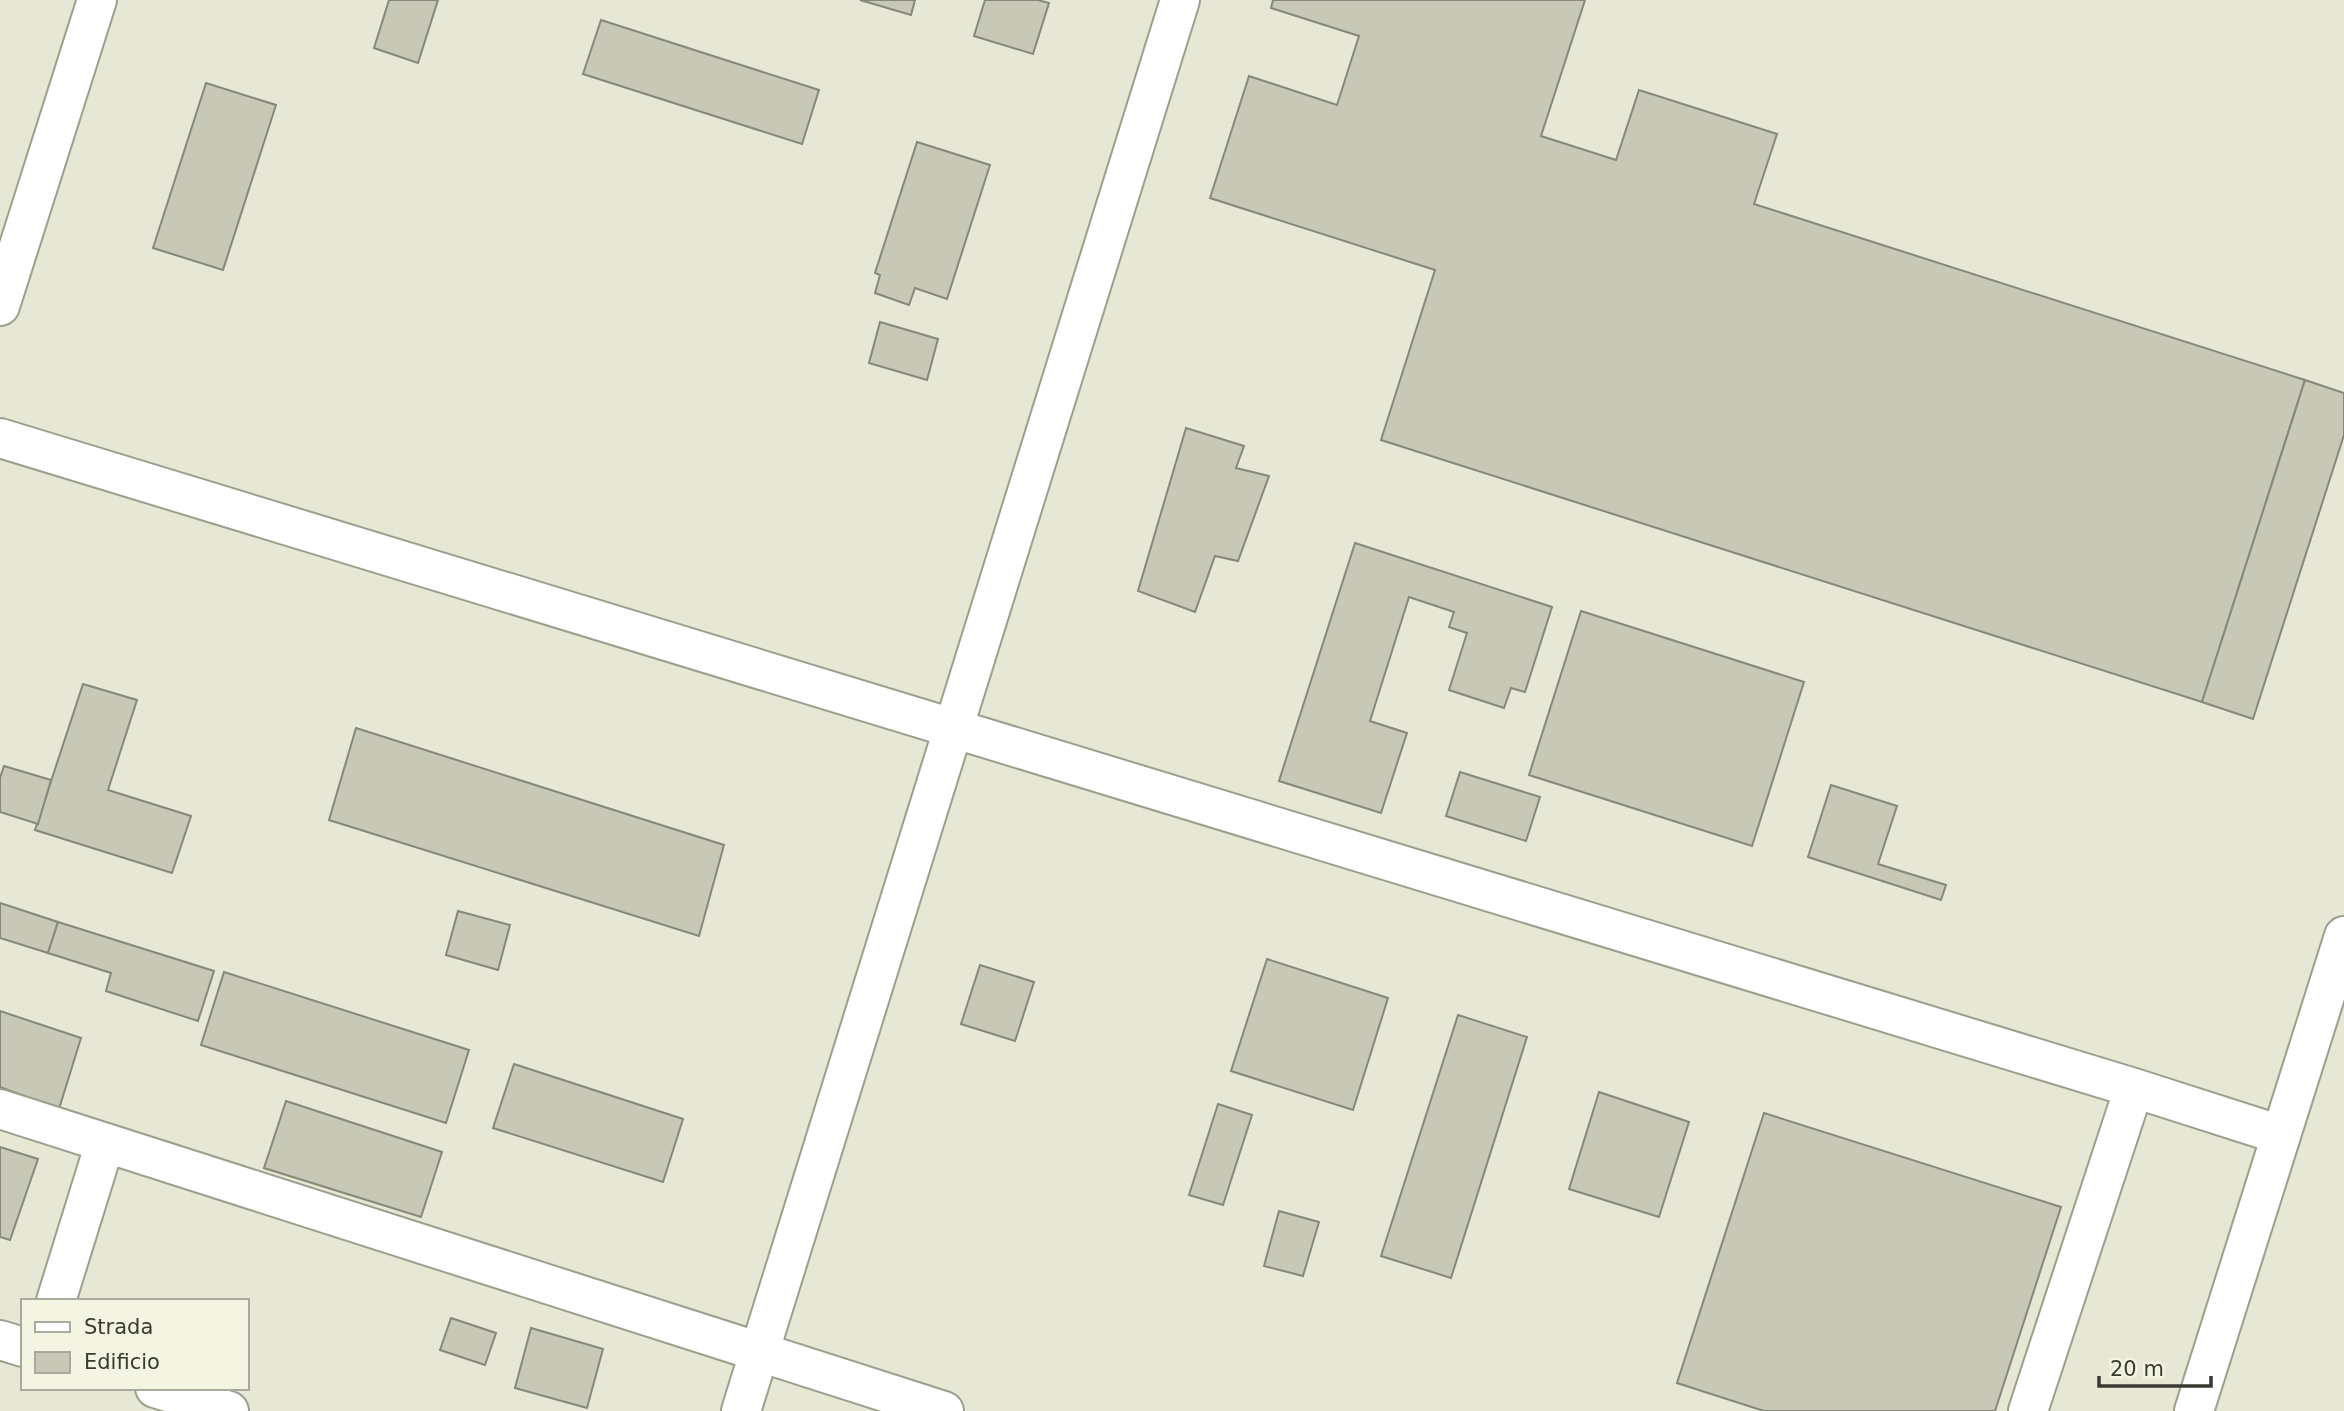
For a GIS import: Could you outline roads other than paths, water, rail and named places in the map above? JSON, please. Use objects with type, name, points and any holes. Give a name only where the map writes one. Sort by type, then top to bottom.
[{"type":"lane","points":[[0,306],[97,0]]},
{"type":"lane","points":[[741,1411],[1180,0]]},
{"type":"lane","points":[[0,438],[2134,1087],[2281,1135]]},
{"type":"lane","points":[[2194,1411],[2344,936]]},
{"type":"lane","points":[[2028,1411],[2134,1087]]},
{"type":"lane","points":[[0,1109],[944,1411]]},
{"type":"lane","points":[[57,1299],[105,1143]]},
{"type":"lane","points":[[0,1340],[21,1346]]},
{"type":"lane","points":[[161,1390],[229,1411]]}]
